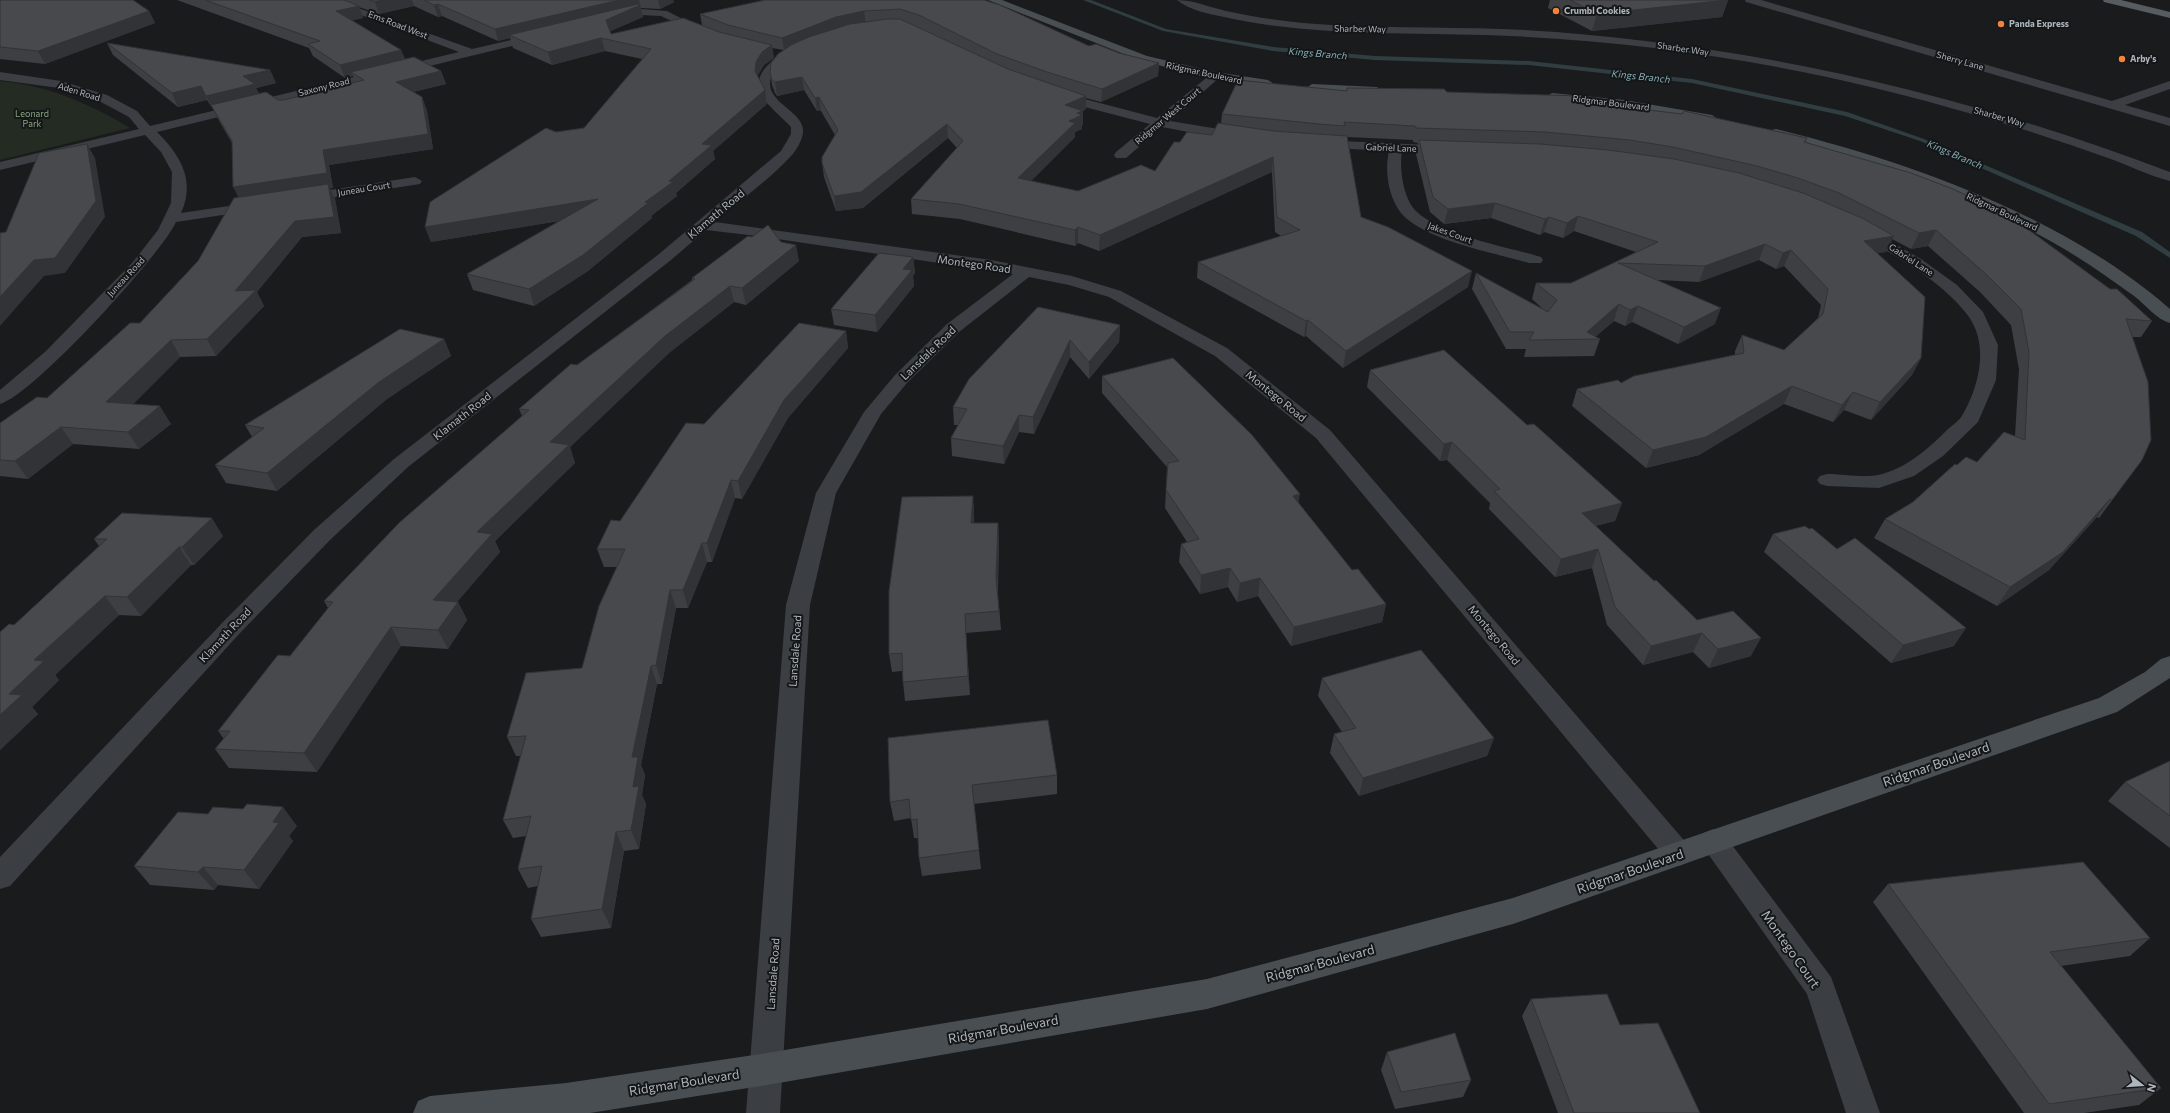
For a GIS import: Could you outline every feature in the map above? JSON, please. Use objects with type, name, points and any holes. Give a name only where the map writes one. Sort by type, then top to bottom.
[{"type":"main road","points":[[2108,0],[2170,15]]},
{"type":"street","name":"Ems Road West","points":[[326,0],[469,52]]},
{"type":"street","name":"Ridgmar Boulevard","points":[[993,0],[1143,58],[1215,76],[1278,86]]},
{"type":"street","name":"Sharber Way","points":[[1182,0],[1237,17],[1288,26],[1552,34],[1675,48],[1769,62],[1908,92],[2007,119],[2100,150],[2170,177]]},
{"type":"street","name":"Sherry Lane","points":[[1750,0],[2170,122]]},
{"type":"street","points":[[601,21],[624,15],[649,12],[663,13],[687,26],[713,36]]},
{"type":"street","name":"Saxony Road","points":[[0,166],[469,52],[551,34]]},
{"type":"street","name":"Klamath Road","points":[[0,877],[232,627],[322,535],[401,463],[666,258],[786,153],[797,134],[797,126],[765,92],[764,82],[767,74],[774,64],[786,52]]},
{"type":"street","name":"Aden Road","points":[[0,76],[61,85],[103,98],[133,114],[148,130]]},
{"type":"street","name":"Ridgmar West Court","points":[[1121,155],[1215,76]]},
{"type":"street","points":[[2113,105],[2170,84]]},
{"type":"street","points":[[1299,87],[1386,92]]},
{"type":"street","points":[[1048,92],[1105,110],[1227,135],[1258,138]]},
{"type":"street","name":"Ridgmar Boulevard","points":[[1539,96],[1624,104],[1723,121]]},
{"type":"street","name":"Juneau Road","points":[[0,398],[16,387],[52,355],[133,271],[165,231],[178,203],[179,172],[167,150],[148,130]]},
{"type":"street","name":"Ridgmar Boulevard","points":[[1767,131],[1832,148],[1895,169],[1972,198],[2048,234],[2105,267],[2170,318]]},
{"type":"street","name":"Gabriel Lane","points":[[1305,143],[1460,150]]},
{"type":"street","name":"Jakes Court","points":[[1396,148],[1393,169],[1400,194],[1410,214],[1419,222],[1452,236],[1535,260]]},
{"type":"street","name":"Juneau Court","points":[[293,200],[415,181]]},
{"type":"street","points":[[170,219],[270,204]]},
{"type":"street","name":"Montego Road","points":[[702,225],[765,232],[1026,272],[1072,281],[1122,298],[1221,352],[1323,434],[1680,854]]},
{"type":"street","name":"Gabriel Lane","points":[[1827,480],[1879,482],[1907,472],[1936,452],[1971,418],[1987,380],[1989,344],[1976,316],[1951,288],[1915,262],[1852,226]]},
{"type":"street","name":"Lansdale Road","points":[[763,1113],[798,605],[826,493],[873,412],[901,379],[953,328],[1026,272]]},
{"type":"street","name":"Ridgmar Boulevard","points":[[430,1113],[566,1100],[767,1069],[1207,994],[1514,911],[2108,705],[2168,670]]},
{"type":"street","name":"Montego Court","points":[[1713,841],[1820,987],[1863,1113]]},
{"type":"green space","name":"Leonard Park","points":[[0,81],[17,83],[51,91],[68,97],[100,111],[130,128],[0,160]]},
{"type":"building","points":[[0,0],[133,0],[149,11],[38,51],[0,47]]},
{"type":"building","points":[[205,0],[344,0],[359,6],[336,11],[401,50],[340,65],[308,44],[320,41]]},
{"type":"building","points":[[369,0],[383,0],[375,2]]},
{"type":"building","points":[[424,0],[619,0],[495,29],[438,4],[434,5]]},
{"type":"building","points":[[765,0],[984,0],[1000,5],[1089,46],[1096,44],[1119,53],[1159,63],[1102,89],[1047,72],[997,54],[919,15],[900,9],[864,11],[836,17],[782,38],[728,25],[700,14]]},
{"type":"building","points":[[1570,0],[1727,0],[1597,14]]},
{"type":"building","points":[[638,4],[640,5],[606,20],[611,34],[683,18],[719,32],[772,45],[762,52],[756,62],[755,71],[765,90],[702,144],[712,145],[669,181],[673,182],[645,202],[648,203],[583,255],[529,289],[467,274],[598,199],[425,227],[430,202],[546,128],[556,132],[584,128],[651,49],[601,38],[548,52],[509,35]]},
{"type":"building","points":[[900,19],[1008,69],[1086,96],[1065,105],[1083,111],[1077,113],[1082,115],[1069,121],[1075,123],[1018,178],[1078,191],[1141,165],[1155,171],[1174,142],[1180,142],[1187,132],[1212,135],[1218,123],[1273,131],[1347,136],[1361,217],[1388,227],[1472,271],[1346,351],[1308,320],[1306,321],[1198,262],[1300,230],[1277,217],[1273,157],[1100,235],[1078,227],[1075,230],[959,204],[911,199],[963,141],[947,124],[861,192],[834,196],[822,163],[822,157],[838,130],[819,97],[815,98],[802,77],[775,82],[772,80],[770,72],[771,63],[778,54],[791,45],[809,37],[850,24]]},
{"type":"building","points":[[107,43],[270,70],[243,76],[255,84],[206,96],[201,86],[172,93]]},
{"type":"building","points":[[414,57],[441,71],[396,82],[422,97],[428,134],[323,150],[327,173],[233,187],[232,141],[211,105],[266,92],[278,100],[284,100],[364,80],[351,72]]},
{"type":"building","points":[[1238,80],[1347,91],[1347,88],[1444,89],[1447,92],[1580,96],[1582,100],[1623,104],[1623,107],[1682,114],[1684,111],[1807,138],[1804,142],[1911,173],[1953,189],[2011,217],[2110,289],[2117,289],[2152,321],[2126,319],[2148,382],[2151,440],[2142,460],[2112,500],[2110,499],[2063,552],[2010,587],[1885,519],[1913,502],[1955,464],[1957,465],[1966,457],[1977,462],[2004,432],[2025,440],[2029,352],[2021,309],[1988,276],[1936,230],[1919,233],[1839,193],[1798,178],[1757,166],[1673,147],[1630,140],[1545,132],[1416,128],[1415,126],[1344,122],[1345,126],[1222,114]]},
{"type":"building","points":[[1419,140],[1540,144],[1608,150],[1674,159],[1739,173],[1803,193],[1864,219],[1894,236],[1864,241],[1925,297],[1921,358],[1880,402],[1853,392],[1842,405],[1792,386],[1706,437],[1653,450],[1577,389],[1618,380],[1621,383],[1634,376],[1744,353],[1742,335],[1784,350],[1823,314],[1828,289],[1791,250],[1783,253],[1765,244],[1705,266],[1618,263],[1721,308],[1684,327],[1638,306],[1630,310],[1619,304],[1587,332],[1600,339],[1529,340],[1534,332],[1510,332],[1476,273],[1548,312],[1557,300],[1536,283],[1571,283],[1658,242],[1578,216],[1567,223],[1549,217],[1545,219],[1495,203],[1448,209],[1433,197]]},
{"type":"building","points":[[87,144],[96,201],[55,258],[34,260],[0,297],[0,233],[6,232],[39,153]]},
{"type":"building","points":[[328,184],[334,217],[295,221],[235,291],[256,290],[207,339],[171,340],[106,402],[160,406],[128,432],[61,427],[15,461],[0,460],[0,423],[37,397],[47,398],[130,323],[140,323],[198,261],[234,198]]},
{"type":"building","points":[[768,225],[781,242],[796,245],[742,288],[730,286],[665,336],[550,442],[569,445],[477,532],[492,534],[433,600],[458,602],[438,630],[391,627],[304,753],[215,749],[230,731],[218,731],[278,655],[290,656],[333,602],[324,601],[400,522],[529,410],[519,409],[571,364],[577,365],[695,279],[692,278],[748,236],[752,237]]},
{"type":"building","points":[[879,253],[913,257],[903,269],[912,270],[875,315],[831,309]]},
{"type":"building","points":[[1038,307],[1120,325],[1089,362],[1070,340],[1033,417],[1019,415],[1003,446],[951,438],[967,409],[953,407],[969,379]]},
{"type":"building","points":[[799,323],[846,331],[784,400],[738,481],[731,480],[707,543],[702,543],[683,590],[670,590],[656,665],[651,666],[632,757],[638,757],[633,787],[639,786],[631,830],[616,832],[602,909],[531,919],[542,866],[518,869],[531,816],[503,820],[526,736],[507,737],[526,673],[582,668],[599,606],[625,549],[597,549],[611,520],[620,521],[686,423],[704,424]]},
{"type":"building","points":[[400,329],[444,339],[379,382],[267,473],[215,465],[264,428],[245,425]]},
{"type":"building","points":[[1444,350],[1527,425],[1534,424],[1622,503],[1582,513],[1654,581],[1656,580],[1697,620],[1733,611],[1761,638],[1718,649],[1702,633],[1651,646],[1615,607],[1598,549],[1561,559],[1494,491],[1500,489],[1452,442],[1444,444],[1370,370]]},
{"type":"building","points":[[1173,358],[1252,435],[1300,494],[1293,496],[1352,570],[1358,569],[1386,604],[1294,627],[1260,578],[1240,583],[1230,568],[1201,575],[1181,544],[1199,539],[1166,490],[1168,463],[1179,461],[1102,376]]},
{"type":"building","points":[[973,496],[971,523],[998,523],[996,578],[999,611],[965,614],[968,676],[903,682],[902,653],[889,654],[889,591],[902,497]]},
{"type":"building","points":[[122,513],[212,518],[182,547],[179,547],[127,597],[105,596],[34,660],[44,661],[9,694],[22,695],[0,715],[0,632],[9,624],[14,625],[107,539],[94,539]]},
{"type":"building","points":[[1805,526],[1809,529],[1812,528],[1837,549],[1855,538],[1966,628],[1903,645],[1773,534]]},
{"type":"building","points":[[1421,650],[1494,738],[1363,778],[1334,734],[1356,728],[1322,678]]},
{"type":"building","points":[[1048,720],[1057,775],[972,785],[979,850],[919,858],[917,819],[911,820],[909,799],[890,802],[888,738]]},
{"type":"building","points":[[2170,761],[2170,816],[2125,782]]},
{"type":"building","points":[[247,804],[283,807],[273,822],[279,823],[244,870],[203,867],[198,872],[134,866],[178,812],[208,814],[213,807],[243,809]]},
{"type":"building","points":[[2083,862],[2150,938],[2050,952],[2161,1088],[2049,1104],[1888,884]]},
{"type":"building","points":[[1607,994],[1620,1025],[1658,1023],[1700,1113],[1574,1113],[1531,999]]},
{"type":"building","points":[[1455,1033],[1471,1080],[1401,1092],[1387,1052]]},
{"type":"waterway","name":"Kings Branch","points":[[1086,0],[1165,30],[1273,49],[1375,58],[1529,63],[1692,81],[1847,114],[1922,140],[2139,234],[2170,256]]},
{"type":"place","name":"Crumbl Cookies","points":[[1556,11]]},
{"type":"place","name":"Panda Express","points":[[2001,24]]},
{"type":"place","name":"Arby's","points":[[2122,59]]}]
